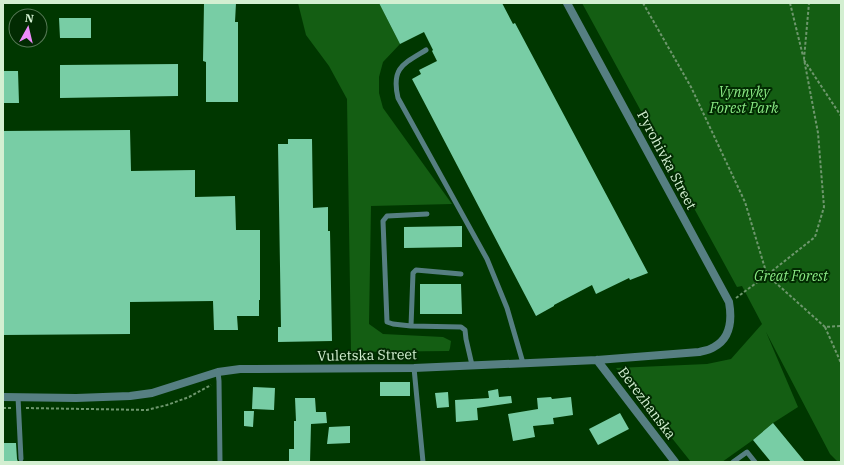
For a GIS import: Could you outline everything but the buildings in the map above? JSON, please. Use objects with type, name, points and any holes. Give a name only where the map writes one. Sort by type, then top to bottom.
[{"type":"street","name":"Pyrohivka Street","points":[[567,3],[729,302],[731,322],[728,332]]},
{"type":"street","name":"Vuletska Street","points":[[3,397],[76,398],[138,395],[152,393],[218,372],[240,369],[414,368],[597,360],[699,352],[714,347],[722,341],[728,332]]},
{"type":"street","name":"Berezhanska","points":[[597,360],[675,462]]},
{"type":"lane","points":[[426,50],[401,66],[397,74],[396,89],[398,98],[487,259],[507,308],[523,363]]},
{"type":"lane","points":[[427,214],[387,216],[384,221],[387,322],[411,326],[461,327],[465,330],[472,365]]},
{"type":"lane","points":[[411,326],[413,273],[416,270],[461,274]]},
{"type":"lane","points":[[414,368],[423,462]]},
{"type":"lane","points":[[218,372],[220,462]]},
{"type":"lane","points":[[18,397],[21,459]]},
{"type":"lane","points":[[733,462],[747,452],[755,462]]},
{"type":"path","points":[[643,3],[691,87],[745,202],[767,276],[825,327],[841,363]]},
{"type":"path","points":[[729,302],[767,276],[815,237],[824,208],[818,133],[804,59],[790,3]]},
{"type":"path","points":[[809,3],[804,59],[841,116]]},
{"type":"path","points":[[825,327],[841,326]]},
{"type":"path","points":[[3,408],[147,410],[189,397],[219,381]]},
{"type":"green space","points":[[298,3],[379,3],[400,44],[383,62],[379,77],[379,93],[383,108],[452,204],[371,206],[369,324],[383,334],[443,337],[451,341],[449,351],[351,352],[347,99],[329,66],[306,35]]},
{"type":"green space","name":"Vynnyky Forest Park","points":[[582,3],[841,3],[841,462],[838,462],[830,454],[766,332],[798,407],[773,423],[753,440],[722,462],[691,462],[616,368],[707,364],[731,359],[762,324],[742,286],[737,287]]},
{"type":"park label","name":"Great Forest","points":[[791,276]]}]
